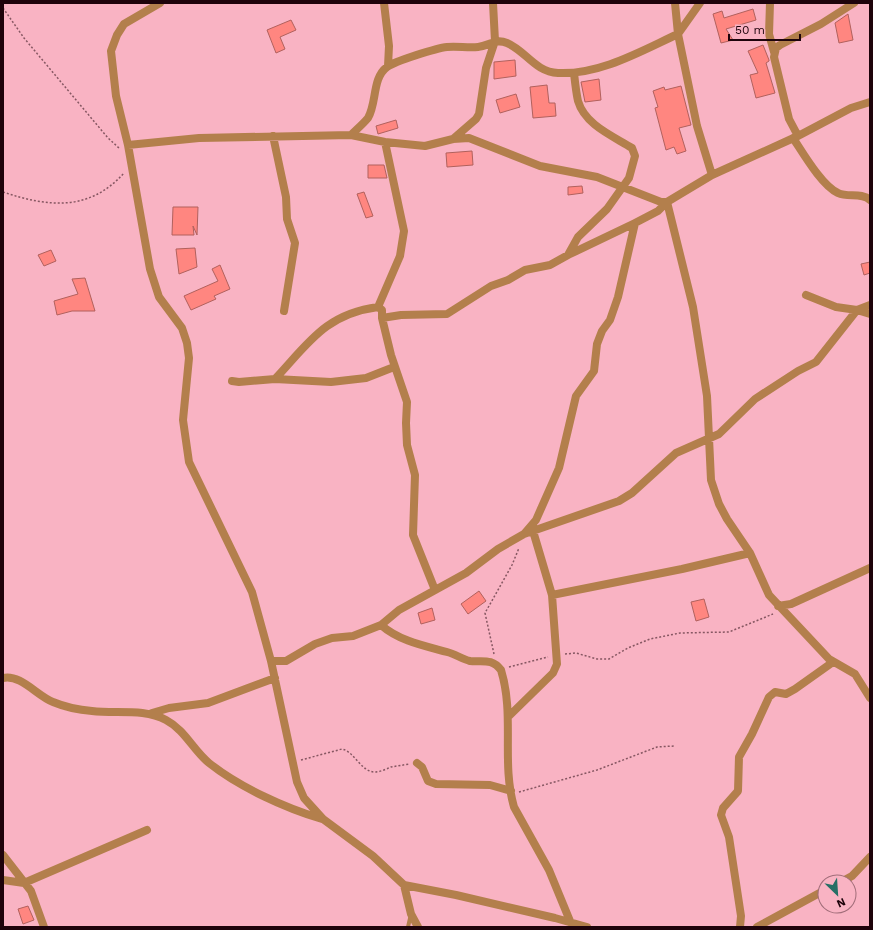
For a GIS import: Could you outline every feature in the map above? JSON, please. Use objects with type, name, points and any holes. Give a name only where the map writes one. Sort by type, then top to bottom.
[{"type":"street","points":[[160,3],[124,24],[117,35],[111,51],[116,96],[128,145],[150,269],[159,297],[182,328],[188,343],[190,358],[183,420],[189,462],[252,592],[271,661],[292,762],[301,792],[323,819],[373,856],[404,885],[456,895],[570,921],[587,927]]},
{"type":"street","points":[[384,3],[389,46],[388,66]]},
{"type":"street","points":[[453,139],[476,119],[479,114],[486,68],[495,41],[493,3]]},
{"type":"street","points":[[675,3],[678,34],[697,126],[712,175]]},
{"type":"street","points":[[351,135],[368,118],[381,74],[388,66],[439,49],[478,47],[495,41],[501,41],[512,46],[534,64],[547,72],[574,73],[594,69],[630,56],[678,34],[700,3]]},
{"type":"street","points":[[770,3],[770,34],[774,57],[789,119],[796,137],[812,168],[837,193],[849,196],[866,196],[870,200]]},
{"type":"street","points":[[774,52],[780,45],[821,24],[854,3]]},
{"type":"street","points":[[568,255],[578,238],[607,209],[630,174],[634,161],[634,151],[632,148],[594,124],[583,113],[578,101],[574,73]]},
{"type":"street","points":[[382,318],[401,315],[447,314],[491,286],[508,280],[525,270],[550,265],[658,211],[667,202],[712,175],[796,137],[851,108],[870,102]]},
{"type":"street","points":[[128,145],[199,138],[273,136],[351,135],[385,142],[425,146],[453,139],[474,140],[540,166],[590,175],[661,202],[667,202]]},
{"type":"street","points":[[273,136],[286,197],[287,219],[295,243],[284,311]]},
{"type":"street","points":[[378,307],[400,256],[404,231],[385,142]]},
{"type":"street","points":[[667,202],[693,307],[707,396],[711,480],[719,504],[727,519],[750,553],[769,595],[833,662],[855,674],[870,698]]},
{"type":"street","points":[[524,534],[536,520],[559,468],[576,396],[594,371],[597,344],[602,331],[610,320],[618,297],[635,223]]},
{"type":"street","points":[[806,295],[836,308],[857,310],[870,314]]},
{"type":"street","points":[[271,661],[286,661],[315,644],[332,638],[353,636],[381,625],[399,610],[478,565],[498,549],[524,534],[619,501],[632,492],[676,453],[720,434],[755,399],[798,371],[816,362],[857,310],[870,305]]},
{"type":"street","points":[[378,307],[382,310],[382,318],[394,367],[407,402],[407,445],[414,475],[413,536],[435,590]]},
{"type":"street","points":[[275,380],[318,332],[346,314],[378,307]]},
{"type":"street","points":[[232,381],[275,380],[331,382],[366,378],[394,367]]},
{"type":"street","points":[[509,716],[553,673],[557,664],[558,655],[552,595],[533,531]]},
{"type":"street","points":[[552,595],[682,569],[750,553]]},
{"type":"street","points":[[780,608],[870,568]]},
{"type":"street","points":[[381,625],[387,631],[421,646],[448,652],[470,661],[487,660],[499,667],[509,716],[508,758],[514,807],[549,870],[570,921]]},
{"type":"street","points":[[740,927],[740,916],[729,837],[721,815],[723,808],[738,791],[739,757],[752,734],[769,697],[775,692],[786,694],[796,689],[833,662]]},
{"type":"street","points":[[3,678],[14,677],[52,702],[91,712],[152,713],[169,708],[208,703],[275,678]]},
{"type":"street","points":[[152,713],[167,720],[180,730],[201,756],[221,772],[296,811],[323,819]]},
{"type":"street","points":[[417,763],[422,767],[428,781],[436,784],[490,785],[511,791]]},
{"type":"street","points":[[3,880],[24,883],[147,830]]},
{"type":"street","points":[[3,856],[31,892],[44,927]]},
{"type":"street","points":[[854,874],[870,858]]},
{"type":"street","points":[[404,885],[411,914],[418,927]]},
{"type":"street","points":[[757,927],[817,894]]},
{"type":"lane","points":[[408,927],[411,914]]},
{"type":"path","points":[[3,8],[24,38],[108,138],[130,156]]},
{"type":"path","points":[[3,192],[54,204],[76,202],[103,191],[116,182],[131,165]]},
{"type":"path","points":[[524,534],[512,565],[485,613],[487,627],[499,667],[576,652],[598,659],[609,659],[628,648],[650,639],[680,633],[729,632],[780,608]]},
{"type":"path","points":[[511,791],[518,792],[597,770],[657,747],[674,746]]},
{"type":"path","points":[[292,762],[342,749],[347,750],[366,769],[373,772],[417,763]]},
{"type":"building","points":[[753,9],[756,20],[726,29],[733,40],[721,43],[713,14],[722,11],[724,18]]},
{"type":"building","points":[[848,14],[853,40],[839,43],[835,23]]},
{"type":"building","points":[[291,20],[296,30],[280,37],[285,49],[276,53],[267,30]]},
{"type":"building","points":[[763,45],[769,60],[766,63],[775,93],[756,98],[750,75],[758,73],[748,51]]},
{"type":"building","points":[[515,60],[516,76],[494,79],[494,62]]},
{"type":"building","points":[[599,79],[601,100],[585,102],[581,82]]},
{"type":"building","points":[[547,85],[549,103],[555,103],[556,116],[533,118],[530,87]]},
{"type":"building","points":[[681,86],[691,125],[679,128],[686,151],[677,154],[674,147],[666,150],[655,108],[658,107],[653,91],[664,87],[665,90]]},
{"type":"building","points":[[516,94],[520,107],[500,113],[496,100]]},
{"type":"building","points":[[396,120],[398,128],[378,134],[376,126]]},
{"type":"building","points":[[472,151],[473,165],[447,167],[446,153]]},
{"type":"building","points":[[368,165],[384,165],[387,178],[368,178]]},
{"type":"building","points":[[582,186],[583,193],[568,195],[568,187]]},
{"type":"building","points":[[364,192],[373,216],[366,218],[357,194]]},
{"type":"building","points":[[173,207],[198,207],[197,235],[193,226],[194,235],[172,235]]},
{"type":"building","points":[[195,248],[197,267],[179,274],[176,249]]},
{"type":"building","points":[[51,250],[56,261],[44,266],[38,255]]},
{"type":"building","points":[[870,262],[870,273],[864,275],[861,264]]},
{"type":"building","points":[[220,265],[230,289],[214,296],[216,299],[191,310],[184,296],[218,281],[212,269]]},
{"type":"building","points":[[85,278],[95,311],[72,311],[57,315],[54,301],[78,294],[72,279]]},
{"type":"building","points":[[479,591],[486,601],[468,614],[461,604]]},
{"type":"building","points":[[704,599],[709,617],[696,621],[691,602]]},
{"type":"building","points":[[432,608],[435,620],[421,624],[418,613]]},
{"type":"building","points":[[28,906],[34,920],[23,924],[18,909]]}]
